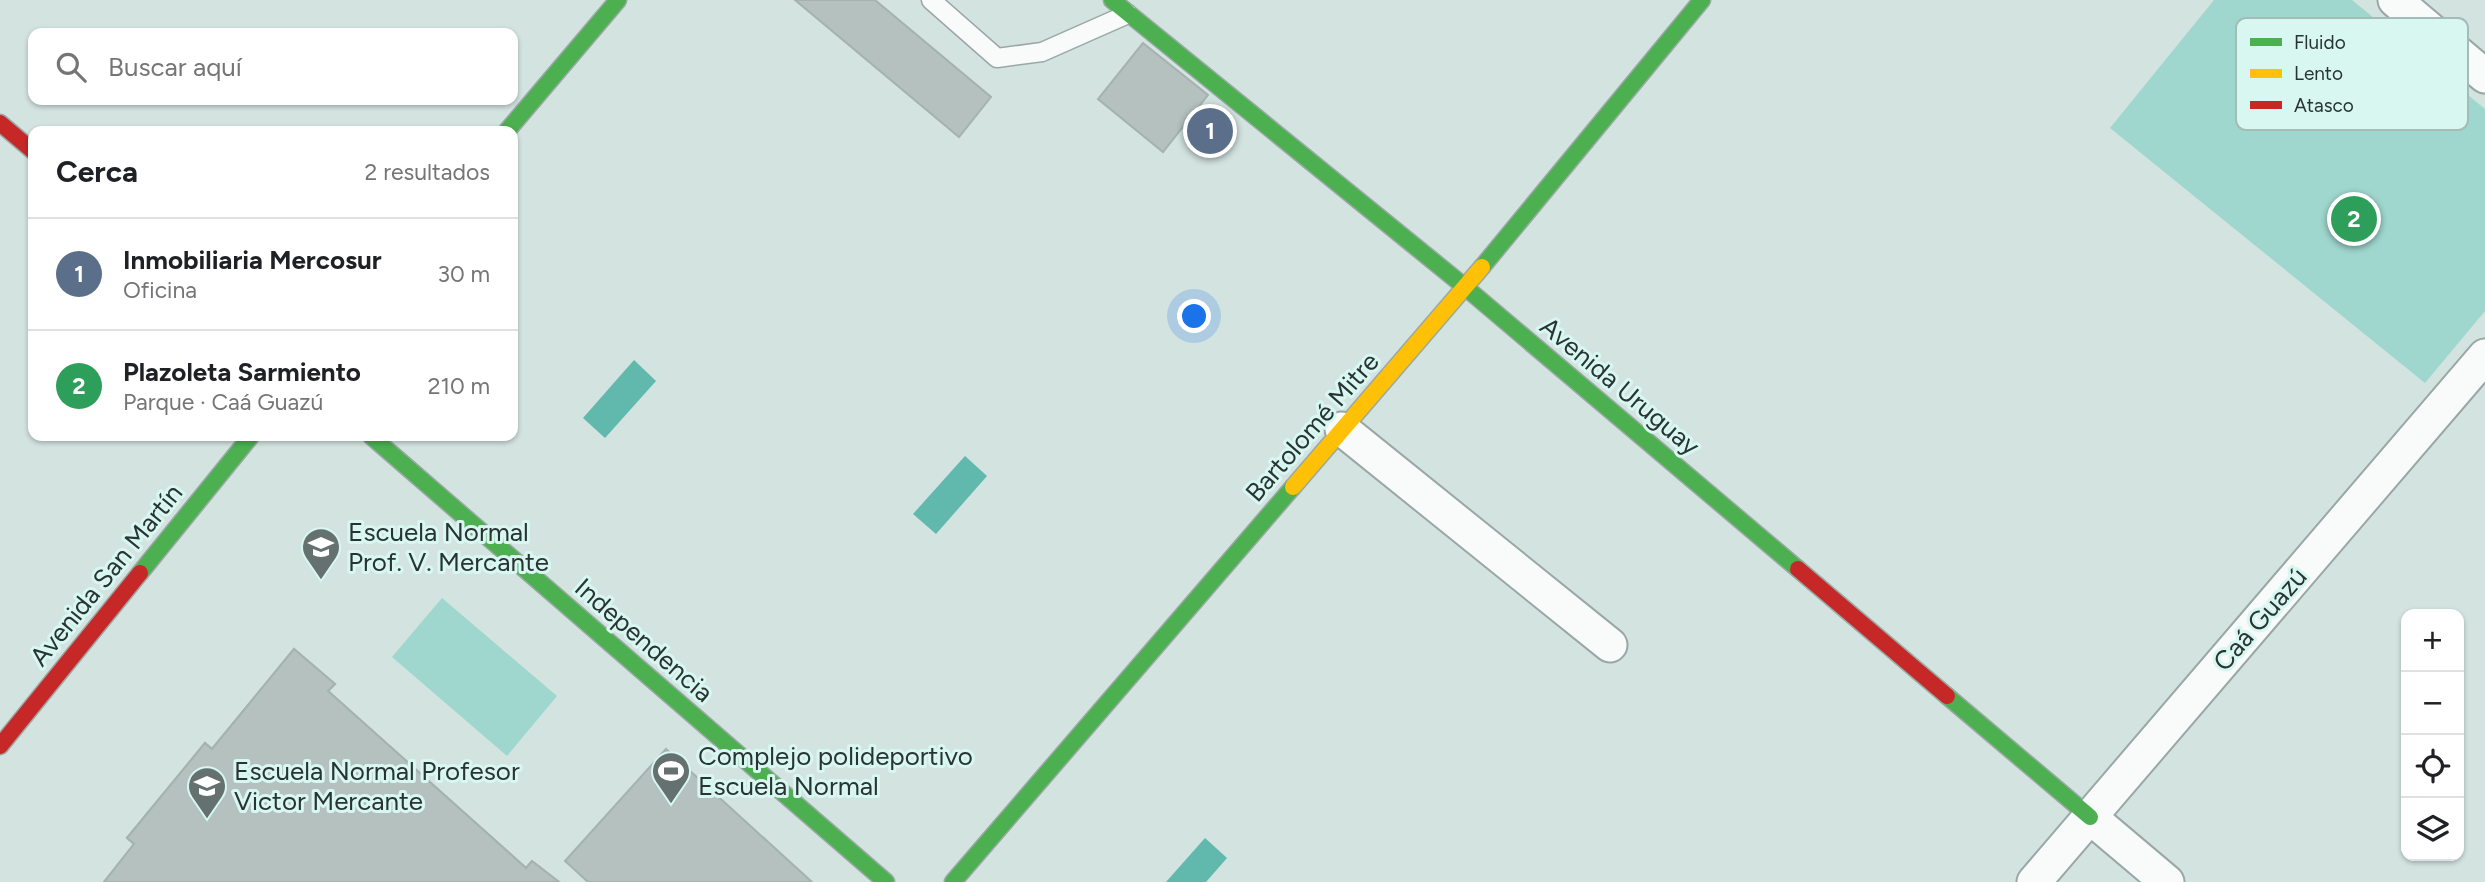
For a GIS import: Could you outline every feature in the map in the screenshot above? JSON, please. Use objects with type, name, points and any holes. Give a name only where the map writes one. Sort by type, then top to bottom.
[{"type":"main road","points":[[511,126],[618,0]]},
{"type":"main road","name":"Avenida Uruguay","points":[[1112,0],[1465,286],[2090,817]]},
{"type":"main road","name":"Bartolomé Mitre","points":[[953,882],[1465,286],[1702,0]]},
{"type":"main road","points":[[0,123],[28,147]]},
{"type":"main road","name":"Avenida San Martín","points":[[0,746],[247,441]]},
{"type":"main road","name":"Independencia","points":[[377,441],[886,882]]},
{"type":"street","points":[[2395,0],[2416,18]]},
{"type":"street","points":[[2468,62],[2485,76]]},
{"type":"street","name":"Caá Guazú","points":[[2035,882],[2485,356]]},
{"type":"street","points":[[1342,429],[1610,645]]},
{"type":"street","points":[[2090,817],[2167,882]]},
{"type":"lane","points":[[931,0],[997,58],[1042,52],[1128,14]]},
{"type":"shaded area","points":[[2214,0],[2352,0],[2374,18],[2236,18],[2236,130],[2468,130],[2468,95],[2485,109],[2485,311],[2425,383],[2110,128]]},
{"type":"shaded area","points":[[634,360],[656,381],[605,438],[583,418]]},
{"type":"shaded area","points":[[965,456],[987,476],[936,534],[913,514]]},
{"type":"shaded area","points":[[442,598],[557,696],[507,756],[392,657]]},
{"type":"shaded area","points":[[1205,838],[1227,858],[1206,882],[1166,882]]},
{"type":"building","points":[[795,0],[875,0],[991,97],[959,137]]},
{"type":"building","points":[[1143,43],[1208,95],[1163,152],[1098,99]]},
{"type":"building","points":[[294,649],[335,684],[328,691],[526,868],[532,861],[559,882],[450,882],[295,750],[248,804],[257,811],[242,829],[254,839],[267,823],[338,882],[216,882],[205,872],[196,882],[104,882],[134,844],[127,838],[205,743],[212,749]]},
{"type":"building","points":[[294,649],[335,684],[328,691],[526,868],[532,861],[559,882],[104,882],[134,844],[127,838],[205,743],[212,749]]},
{"type":"building","name":"Complejo polideportivo Escuela Normal","points":[[666,749],[812,882],[588,882],[565,861]]},
{"type":"traffic: fast","points":[[511,126],[618,0]]},
{"type":"traffic: fast","points":[[1112,0],[1465,287],[1798,569]]},
{"type":"traffic: fast","points":[[1482,267],[1702,0]]},
{"type":"traffic: fast","points":[[140,573],[247,441]]},
{"type":"traffic: fast","points":[[377,441],[886,882]]},
{"type":"traffic: fast","points":[[953,882],[1293,487]]},
{"type":"traffic: fast","points":[[1947,696],[2090,817]]},
{"type":"traffic: slow","points":[[1293,487],[1482,267]]},
{"type":"traffic: jam","points":[[0,123],[28,147]]},
{"type":"traffic: jam","points":[[1798,569],[1947,696]]},
{"type":"traffic: jam","points":[[0,746],[140,573]]},
{"type":"place","name":"Inmobiliaria Mercosur","points":[[1210,131]]},
{"type":"place","name":"Plazoleta Sarmiento","points":[[2354,219]]},
{"type":"place","name":"Escuela Normal Prof. V. Mercante","points":[[321,581]]},
{"type":"place","name":"Complejo polideportivo Escuela Normal","points":[[671,805]]},
{"type":"place","name":"Escuela Normal Profesor Victor Mercante","points":[[207,820]]}]
